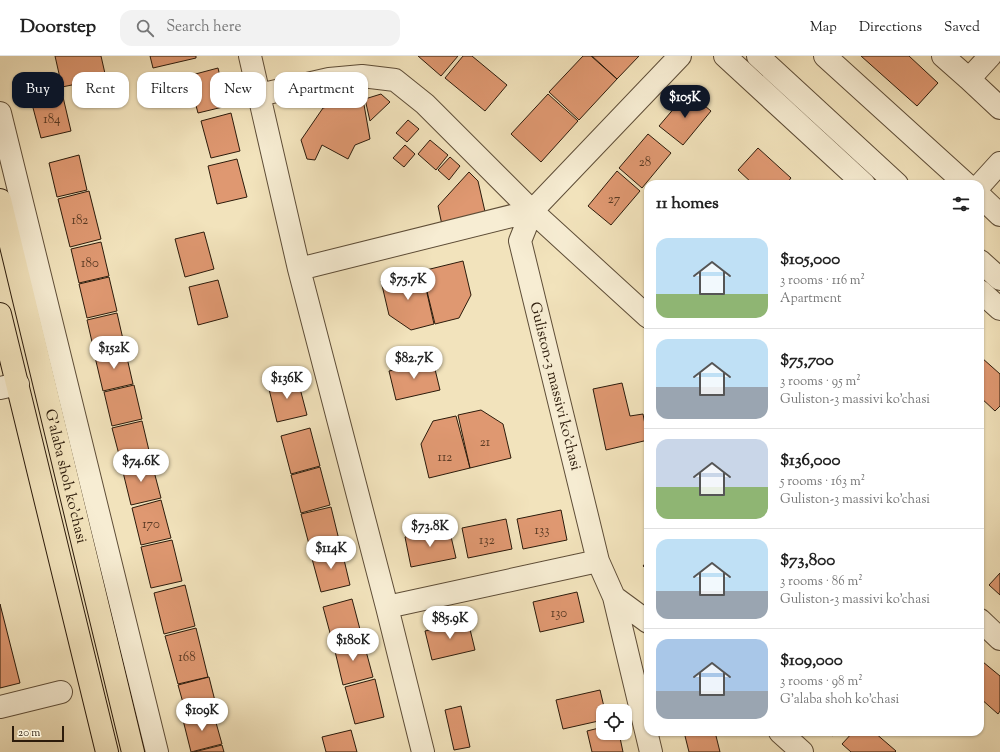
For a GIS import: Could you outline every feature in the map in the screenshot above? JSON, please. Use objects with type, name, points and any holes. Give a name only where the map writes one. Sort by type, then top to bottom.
[{"type":"main road","name":"G'alaba shoh ko'chasi","points":[[0,200],[133,752]]},
{"type":"main road","name":"G'alaba shoh ko'chasi","points":[[0,314],[9,386],[107,752]]},
{"type":"street","points":[[250,56],[254,72]]},
{"type":"street","points":[[299,269],[532,211],[680,56]]},
{"type":"street","points":[[725,56],[860,180]]},
{"type":"street","points":[[758,56],[892,180]]},
{"type":"street","points":[[825,56],[962,180]]},
{"type":"street","points":[[943,56],[1000,108]]},
{"type":"street","points":[[969,79],[990,56]]},
{"type":"street","points":[[266,93],[330,79],[362,76],[395,80],[425,104],[532,211],[644,313]]},
{"type":"street","points":[[262,108],[299,269],[387,606],[423,752]]},
{"type":"street","points":[[0,113],[158,752]]},
{"type":"street","points":[[984,181],[1000,163]]},
{"type":"street","points":[[984,200],[1000,215]]},
{"type":"street","name":"Guliston-3 massivi ko'chasi","points":[[532,211],[520,241],[598,561],[614,597],[644,723]]},
{"type":"street","points":[[984,265],[1000,279]]},
{"type":"street","points":[[984,295],[1000,309]]},
{"type":"street","points":[[387,606],[598,561]]},
{"type":"street","name":"Guliston-3 massivi ko'chasi","points":[[614,597],[644,619]]},
{"type":"street","points":[[984,624],[1000,639]]},
{"type":"street","points":[[0,707],[61,692]]},
{"type":"street","name":"Guliston-3 massivi ko'chasi","points":[[647,736],[651,752]]},
{"type":"street","points":[[784,736],[802,752]]},
{"type":"building","points":[[55,56],[101,56],[105,72],[72,72],[72,85],[64,87],[64,72],[59,72]]},
{"type":"building","points":[[150,56],[196,56],[196,58],[153,68]]},
{"type":"building","points":[[418,56],[458,56],[441,76]]},
{"type":"building","points":[[463,56],[472,56],[507,85],[485,111],[445,78]]},
{"type":"building","points":[[583,56],[591,56],[617,79],[579,120],[549,92]]},
{"type":"building","points":[[592,56],[639,56],[617,79]]},
{"type":"building","points":[[861,56],[909,56],[938,83],[917,106]]},
{"type":"building","points":[[218,68],[219,72],[210,72],[210,108],[219,108],[198,113],[197,108],[202,108],[202,72]]},
{"type":"building","points":[[688,92],[711,111],[683,145],[659,126]]},
{"type":"building","points":[[381,94],[390,102],[370,121],[367,108],[368,98]]},
{"type":"building","points":[[548,94],[578,121],[541,162],[511,134]]},
{"type":"building","points":[[64,101],[71,131],[41,138],[33,108],[64,108]]},
{"type":"building","points":[[323,108],[365,108],[370,139],[355,145],[348,159],[322,145],[315,160],[307,159],[301,140]]},
{"type":"building","points":[[231,113],[240,151],[211,158],[201,121]]},
{"type":"building","points":[[408,120],[419,129],[407,142],[396,133]]},
{"type":"building","points":[[648,134],[671,153],[649,180],[644,180],[644,186],[642,188],[619,168]]},
{"type":"building","points":[[430,140],[448,155],[436,170],[418,154]]},
{"type":"building","points":[[405,145],[415,154],[404,167],[393,158]]},
{"type":"building","points":[[758,148],[791,178],[789,180],[749,180],[738,170]]},
{"type":"building","points":[[79,155],[87,190],[57,197],[49,163]]},
{"type":"building","points":[[450,157],[460,166],[449,180],[438,170]]},
{"type":"building","points":[[237,159],[247,197],[217,204],[208,166]]},
{"type":"building","points":[[617,171],[640,191],[611,225],[588,206]]},
{"type":"building","points":[[469,172],[478,181],[486,216],[442,225],[438,206]]},
{"type":"building","points":[[89,191],[101,239],[70,247],[58,199]]},
{"type":"building","points":[[204,232],[214,269],[185,277],[175,239]]},
{"type":"building","points":[[101,242],[109,276],[79,283],[71,249]]},
{"type":"building","points":[[463,261],[471,295],[459,318],[435,324],[422,271]]},
{"type":"building","points":[[422,271],[434,324],[411,330],[389,315],[381,281]]},
{"type":"building","points":[[109,277],[117,311],[87,318],[79,284]]},
{"type":"building","points":[[218,280],[228,317],[198,325],[189,287]]},
{"type":"building","points":[[117,313],[125,348],[95,355],[87,320]]},
{"type":"building","points":[[125,349],[133,384],[103,391],[95,357]]},
{"type":"building","points":[[984,360],[1000,374],[1000,406],[995,411],[984,401]]},
{"type":"building","points":[[433,361],[440,390],[396,400],[389,371]]},
{"type":"building","points":[[297,377],[307,415],[277,422],[268,385]]},
{"type":"building","points":[[622,383],[630,416],[643,414],[644,441],[606,450],[593,389]]},
{"type":"building","points":[[134,385],[142,419],[112,426],[104,392]]},
{"type":"building","points":[[481,410],[503,424],[511,458],[470,468],[458,415]]},
{"type":"building","points":[[456,416],[470,468],[429,478],[421,444],[433,421]]},
{"type":"building","points":[[142,421],[151,459],[122,466],[112,428]]},
{"type":"building","points":[[310,428],[320,466],[291,474],[281,436]]},
{"type":"building","points":[[151,460],[161,498],[131,505],[122,468]]},
{"type":"building","points":[[320,467],[330,505],[301,513],[291,475]]},
{"type":"building","points":[[161,500],[171,538],[141,545],[132,508]]},
{"type":"building","points":[[331,507],[340,544],[311,552],[301,514]]},
{"type":"building","points":[[561,510],[567,540],[523,549],[517,519]]},
{"type":"building","points":[[506,519],[512,549],[468,558],[462,528]]},
{"type":"building","points":[[449,528],[456,558],[411,567],[405,537]]},
{"type":"building","points":[[172,540],[182,581],[151,588],[141,547]]},
{"type":"building","points":[[341,547],[350,585],[321,592],[311,555]]},
{"type":"building","points":[[1000,573],[1000,595],[989,585]]},
{"type":"building","points":[[185,585],[195,626],[164,634],[154,593]]},
{"type":"building","points":[[577,592],[584,622],[540,632],[533,602]]},
{"type":"building","points":[[352,599],[362,637],[333,644],[323,607]]},
{"type":"building","points":[[0,604],[20,683],[0,688]]},
{"type":"building","points":[[468,621],[475,650],[432,660],[425,631]]},
{"type":"building","points":[[196,628],[208,677],[178,684],[165,636]]},
{"type":"building","points":[[363,640],[373,677],[343,685],[334,647]]},
{"type":"building","points":[[984,663],[1000,676],[1000,711],[998,714],[984,702]]},
{"type":"building","points":[[209,677],[217,709],[187,717],[178,685]]},
{"type":"building","points":[[375,679],[384,717],[355,724],[345,687]]},
{"type":"building","points":[[600,690],[603,704],[596,704],[596,722],[563,729],[556,700]]},
{"type":"building","points":[[461,706],[470,747],[454,750],[445,710]]},
{"type":"building","points":[[213,712],[222,744],[191,752],[183,720]]},
{"type":"building","points":[[596,729],[596,740],[620,740],[623,752],[592,752],[587,731]]},
{"type":"building","points":[[351,730],[357,752],[326,752],[322,737]]},
{"type":"building","points":[[685,736],[716,736],[720,752],[689,752]]},
{"type":"building","points":[[849,736],[879,736],[896,751],[851,752],[842,744]]},
{"type":"building","points":[[222,745],[224,752],[194,752]]}]
